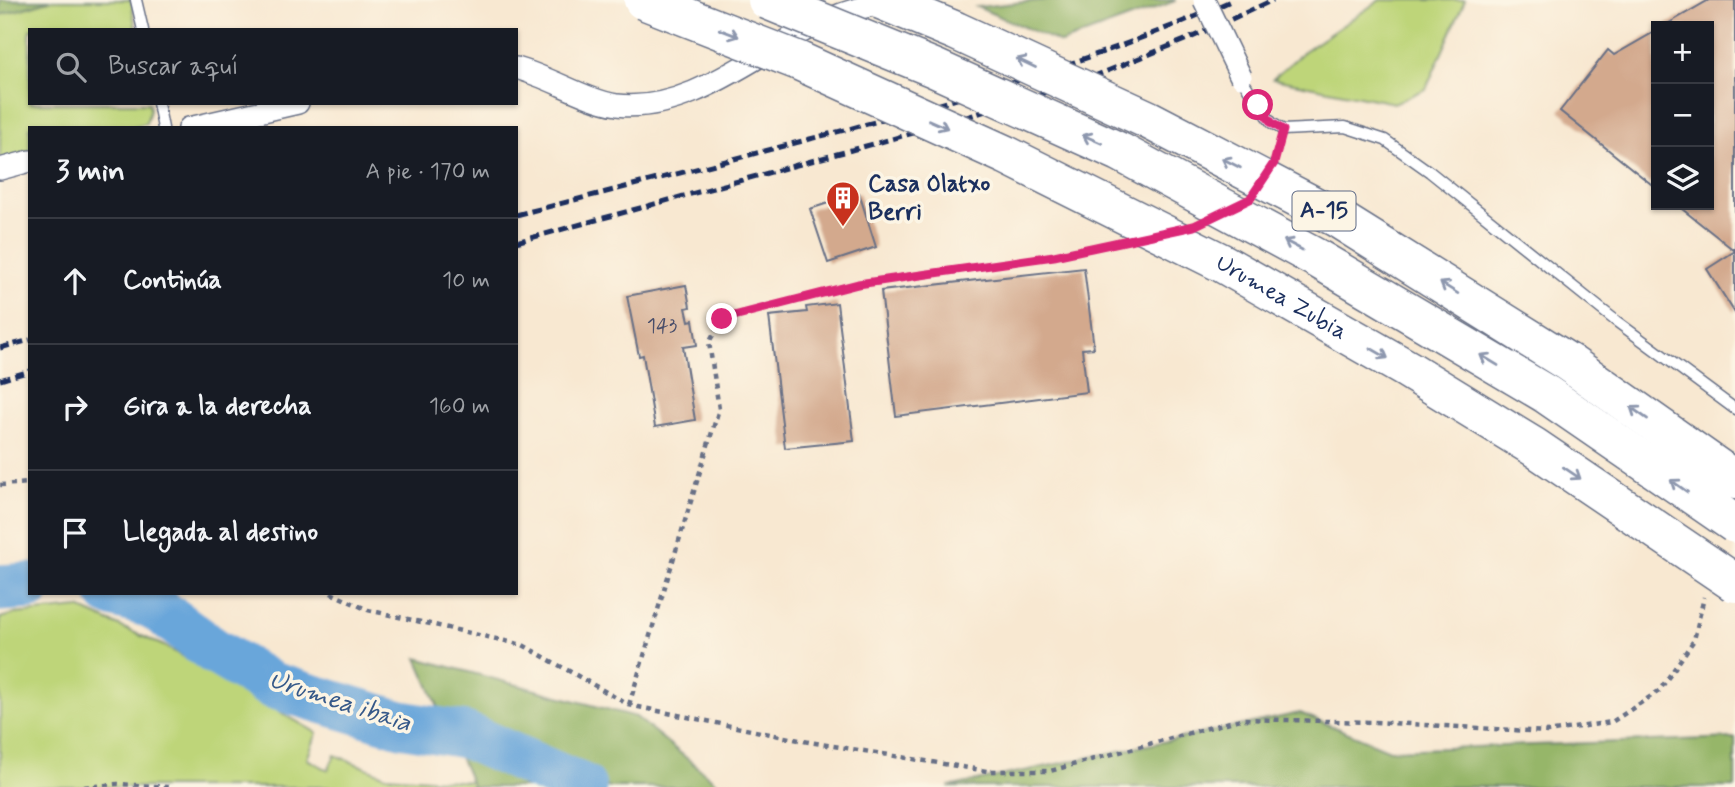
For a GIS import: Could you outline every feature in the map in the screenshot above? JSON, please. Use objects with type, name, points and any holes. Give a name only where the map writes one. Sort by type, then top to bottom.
[{"type":"highway","name":"Urumea Zubia","points":[[643,0],[799,61],[1006,155],[1222,263],[1407,369],[1534,447],[1720,585]]},
{"type":"highway","name":"Urumea Zubia","points":[[767,0],[934,68],[1121,152],[1318,259],[1546,394],[1735,524]]},
{"type":"highway","name":"A-15","points":[[881,0],[956,31],[1149,120],[1337,218],[1569,363],[1735,480]]},
{"type":"street","points":[[518,69],[535,73],[601,102],[620,105],[646,104],[671,99],[709,85],[802,32],[842,15],[867,5],[904,0]]},
{"type":"street","points":[[1204,0],[1241,76]]},
{"type":"street","points":[[198,126],[289,105]]},
{"type":"street","points":[[0,169],[28,162]]},
{"type":"lane","points":[[136,0],[143,28]]},
{"type":"lane","points":[[1241,76],[1258,105],[1272,123],[1283,130],[1345,127],[1385,140],[1430,172],[1616,321],[1735,409]]},
{"type":"lane","points":[[158,105],[163,126]]},
{"type":"path","points":[[629,705],[719,409],[709,342],[722,319],[858,284],[1054,256],[1118,242]]},
{"type":"path","points":[[0,485],[28,483]]},
{"type":"path","points":[[335,595],[368,610],[523,645],[629,705],[809,742],[987,771],[1050,771],[1241,719],[1374,722],[1547,732],[1612,722],[1659,691],[1694,640],[1720,585]]},
{"type":"path","points":[[84,787],[118,784],[170,787]]},
{"type":"green space","points":[[0,0],[52,0],[0,15]]},
{"type":"green space","points":[[52,0],[131,0],[136,28],[28,28],[28,105],[149,105],[146,123],[136,126],[28,126],[28,152],[0,161],[0,15]]},
{"type":"green space","points":[[1045,0],[1175,1],[1061,43],[977,7]]},
{"type":"green space","points":[[1380,0],[1465,0],[1426,89],[1394,103],[1273,79],[1303,52]]},
{"type":"green space","points":[[79,608],[164,646],[317,733],[307,759],[328,770],[335,755],[386,776],[472,782],[473,787],[0,787],[0,618],[14,614]]},
{"type":"green space","points":[[417,658],[636,717],[722,787],[473,787]]},
{"type":"green space","points":[[1300,713],[1390,750],[1735,738],[1735,787],[948,787]]},
{"type":"building","points":[[1709,0],[1735,0],[1735,251],[1683,210],[1714,210],[1714,21],[1673,21]]},
{"type":"building","points":[[1651,34],[1651,184],[1560,111],[1608,50],[1614,55]]},
{"type":"building","name":"Casa Olatxo Berri","points":[[859,193],[876,247],[828,263],[810,209]]},
{"type":"building","points":[[1735,251],[1735,313],[1707,269]]},
{"type":"building","points":[[1084,268],[1094,348],[1082,349],[1087,392],[896,416],[881,291]]},
{"type":"building","points":[[686,285],[690,307],[686,308],[689,321],[693,320],[697,345],[683,347],[695,420],[655,427],[643,355],[639,356],[627,296]]},
{"type":"building","points":[[837,303],[854,441],[785,448],[769,316],[807,312],[806,307]]},
{"type":"waterway","name":"Urumea ibaia","points":[[0,588],[28,586]]},
{"type":"waterway","name":"Urumea ibaia","points":[[116,595],[152,605],[214,651],[271,685],[401,724],[465,735],[583,787]]},
{"type":"railway","points":[[518,214],[971,95],[1130,42],[1233,0]]},
{"type":"railway","points":[[518,241],[928,129],[1082,81],[1190,38],[1273,0]]},
{"type":"railway","points":[[0,348],[28,341]]},
{"type":"railway","points":[[0,380],[28,372]]},
{"type":"place","name":"Casa Olatxo Berri","points":[[843,228]]},
{"type":"route","points":[[722,319],[858,284],[1054,256],[1194,226],[1250,199],[1274,163],[1283,130],[1272,123],[1258,105]]}]
